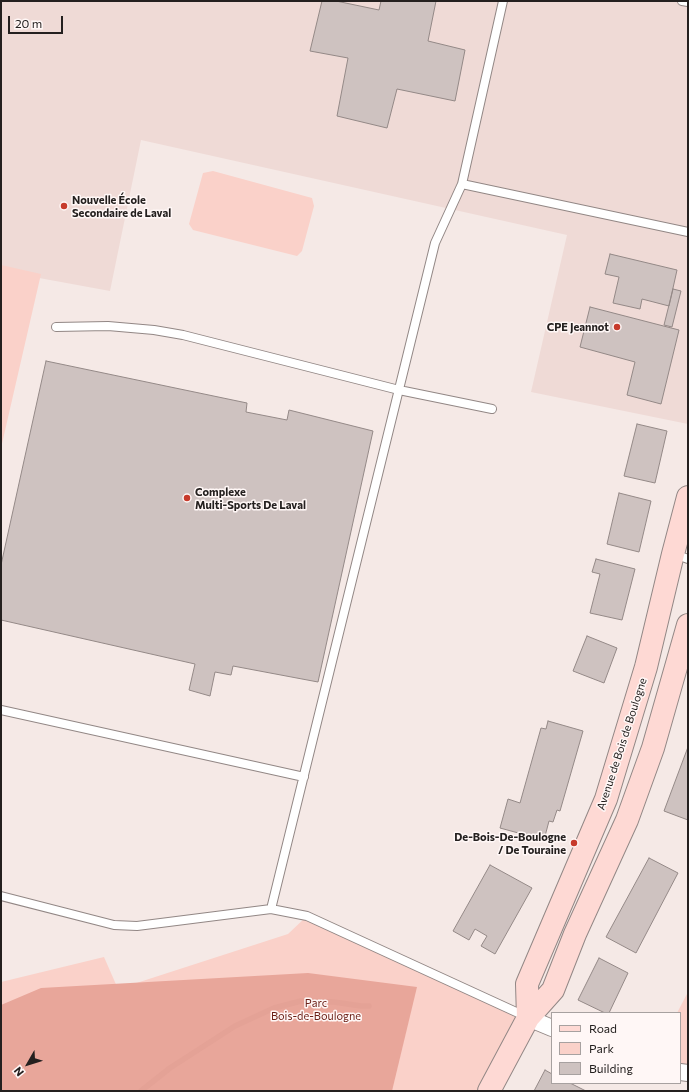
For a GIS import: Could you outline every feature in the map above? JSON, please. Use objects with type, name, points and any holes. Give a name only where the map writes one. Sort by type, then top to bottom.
[{"type":"street","name":"Avenue de Bois de Boulogne","points":[[528,1018],[527,984],[606,799],[680,557],[688,497]]},
{"type":"street","name":"Avenue de Bois de Boulogne","points":[[489,1091],[528,1018],[553,990],[626,820],[653,748],[688,625]]},
{"type":"street","points":[[528,1018],[551,1028]]},
{"type":"lane","points":[[271,909],[435,243],[462,184],[503,1]]},
{"type":"lane","points":[[682,1],[688,2]]},
{"type":"lane","points":[[462,184],[688,232]]},
{"type":"lane","points":[[56,327],[108,326],[154,330],[183,335],[399,390],[492,409]]},
{"type":"lane","points":[[1,710],[304,777]]},
{"type":"lane","points":[[1,896],[114,925],[137,926],[271,909],[307,916],[528,1018]]},
{"type":"shaded area","points":[[1,1],[688,1],[688,424],[531,392],[567,235],[141,140],[110,291],[1,271]]},
{"type":"green space","points":[[213,171],[312,198],[314,206],[302,251],[297,256],[193,230],[189,224],[203,173]]},
{"type":"green space","points":[[1,265],[41,274],[1,448]]},
{"type":"green space","name":"Parc Bois-de-Boulogne","points":[[307,916],[528,1018],[489,1091],[1,1091],[1,982],[104,957],[118,989],[288,934]]},
{"type":"green space","name":"Parc Bois-de-Boulogne","points":[[308,973],[417,987],[392,1091],[1,1091],[1,1005],[41,988]]},
{"type":"green space","points":[[688,992],[688,1073],[681,1072],[681,1012],[678,1012]]},
{"type":"building","points":[[322,1],[336,1],[379,10],[381,1],[436,1],[428,41],[465,50],[455,101],[397,89],[387,128],[337,116],[348,58],[310,51]]},
{"type":"building","points":[[610,254],[677,270],[669,306],[642,299],[640,309],[613,303],[619,277],[605,274]]},
{"type":"building","points":[[673,289],[681,291],[672,327],[664,325]]},
{"type":"building","points":[[590,307],[679,330],[661,404],[627,395],[635,362],[580,347]]},
{"type":"building","name":"Complexe Multi-Sports De Laval","points":[[46,361],[247,403],[246,412],[287,420],[289,410],[373,431],[318,682],[233,666],[231,675],[215,672],[210,696],[189,690],[195,664],[1,620],[1,565]]},
{"type":"building","points":[[637,424],[667,431],[655,483],[624,476]]},
{"type":"building","points":[[619,493],[651,501],[639,552],[607,544]]},
{"type":"building","points":[[596,559],[635,569],[622,620],[590,613],[600,574],[592,572]]},
{"type":"building","points":[[587,636],[617,648],[604,683],[573,671]]},
{"type":"building","points":[[548,721],[583,731],[560,811],[557,810],[553,822],[549,821],[544,840],[500,828],[508,799],[520,803],[541,728],[546,729]]},
{"type":"building","points":[[688,747],[688,820],[664,811]]},
{"type":"building","points":[[649,858],[678,873],[636,953],[606,937]]},
{"type":"building","points":[[490,865],[532,888],[495,954],[481,946],[487,936],[475,929],[469,940],[453,931]]},
{"type":"building","points":[[599,958],[628,973],[609,1012],[603,1012],[578,1000]]},
{"type":"building","points":[[545,1070],[551,1073],[551,1084],[572,1084],[586,1091],[534,1091]]},
{"type":"waterway","points":[[141,1091],[170,1068],[235,1026],[274,1008],[301,1001],[334,1002],[369,1006]]},
{"type":"place","name":"Nouvelle École Secondaire de Laval","points":[[64,206]]},
{"type":"place","name":"CPE Jeannot","points":[[617,327]]},
{"type":"place","name":"Complexe Multi-Sports De Laval","points":[[187,498]]},
{"type":"place","name":"De-Bois-De-Boulogne / De Touraine","points":[[574,843]]}]
